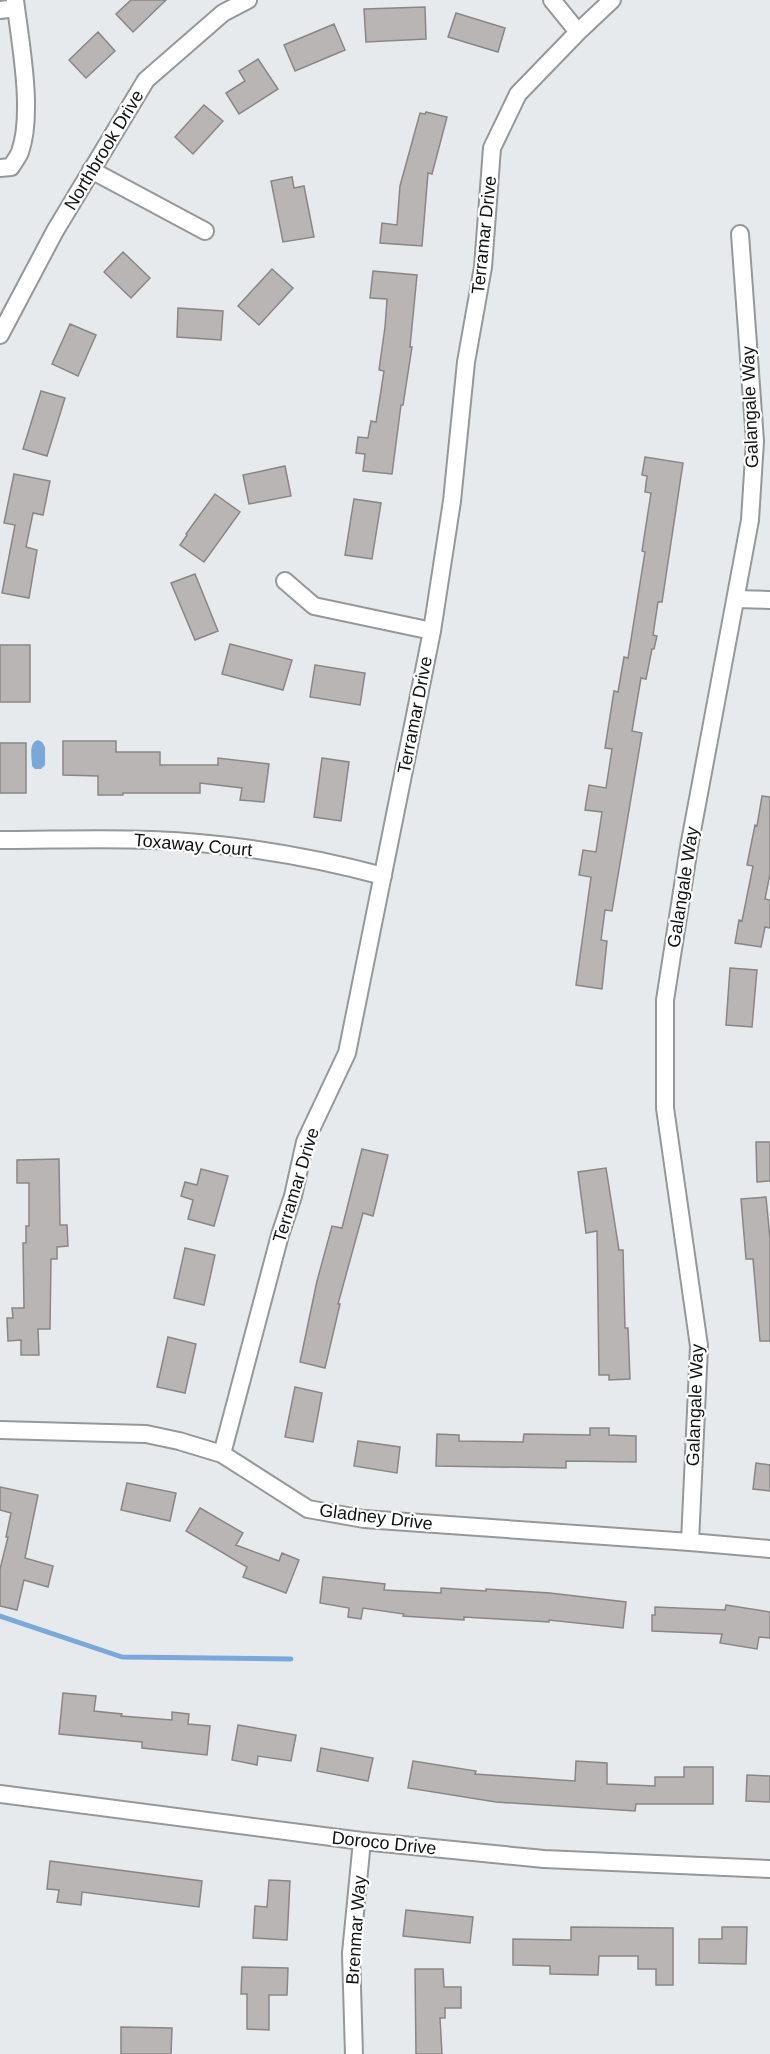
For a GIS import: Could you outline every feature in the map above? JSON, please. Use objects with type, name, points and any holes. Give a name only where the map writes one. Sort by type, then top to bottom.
[{"type":"street","name":"Northbrook Drive","points":[[0,335],[55,231],[146,80],[223,13],[248,0]]},
{"type":"street","points":[[552,0],[578,32]]},
{"type":"street","name":"Terramar Drive","points":[[222,1454],[280,1235],[293,1196],[305,1143],[347,1053],[432,631],[452,501],[466,362],[483,267],[492,148],[518,94],[612,0]]},
{"type":"street","points":[[0,168],[10,167],[20,154],[25,135],[25,78],[10,6]]},
{"type":"street","points":[[91,170],[205,231]]},
{"type":"street","name":"Galangale Way","points":[[690,1542],[699,1346],[665,1108],[665,1000],[689,847],[750,520],[755,441],[740,234]]},
{"type":"street","points":[[285,581],[314,606],[432,631]]},
{"type":"street","points":[[736,599],[770,600]]},
{"type":"street","name":"Toxaway Court","points":[[0,840],[190,842],[342,865],[383,876]]},
{"type":"street","name":"Gladney Drive","points":[[0,1430],[146,1434],[179,1441],[222,1454],[308,1509],[364,1519],[690,1542],[770,1550]]},
{"type":"street","name":"Doroco Drive","points":[[0,1794],[362,1841],[544,1859],[770,1869]]},
{"type":"street","name":"Brenmar Way","points":[[354,2054],[351,1953],[362,1841]]},
{"type":"water","points":[[38,740],[45,747],[45,765],[41,769],[35,769],[32,766],[31,751],[33,744]]},
{"type":"building","points":[[131,0],[166,0],[133,32],[116,14]]},
{"type":"building","points":[[425,7],[426,39],[366,42],[364,9]]},
{"type":"building","points":[[456,13],[505,28],[498,52],[448,37]]},
{"type":"building","points":[[334,24],[345,50],[295,71],[284,45]]},
{"type":"building","points":[[98,32],[115,51],[86,78],[69,60]]},
{"type":"building","points":[[258,59],[278,89],[239,114],[226,93],[245,81],[239,71]]},
{"type":"building","points":[[204,105],[223,121],[193,154],[175,137]]},
{"type":"building","points":[[426,112],[447,117],[432,174],[428,173],[422,246],[380,243],[382,223],[397,225],[400,186],[420,113],[425,114]]},
{"type":"building","points":[[292,177],[294,188],[304,186],[314,237],[283,242],[271,181]]},
{"type":"building","points":[[123,252],[150,278],[131,298],[104,272]]},
{"type":"building","points":[[272,269],[293,288],[259,325],[238,306]]},
{"type":"building","points":[[373,271],[417,275],[410,347],[412,347],[403,405],[401,405],[392,474],[363,471],[365,454],[356,453],[358,437],[368,438],[371,421],[376,422],[384,371],[379,370],[387,299],[370,298]]},
{"type":"building","points":[[178,308],[223,311],[221,340],[177,337]]},
{"type":"building","points":[[70,324],[96,335],[78,376],[52,364]]},
{"type":"building","points":[[41,391],[65,398],[47,456],[23,449]]},
{"type":"building","points":[[645,457],[683,463],[662,602],[658,602],[653,635],[657,636],[646,679],[641,678],[632,731],[642,733],[612,911],[605,910],[601,940],[607,941],[602,989],[576,985],[591,877],[579,875],[583,850],[596,852],[602,812],[585,810],[589,785],[606,788],[612,749],[605,748],[614,691],[618,692],[624,657],[628,658],[645,552],[642,551],[651,493],[645,492],[647,476],[642,475]]},
{"type":"building","points":[[285,466],[291,496],[249,504],[243,475]]},
{"type":"building","points":[[14,474],[50,481],[43,515],[33,513],[26,547],[37,550],[29,598],[2,593],[15,525],[4,523]]},
{"type":"building","points":[[215,494],[240,512],[204,562],[180,545]]},
{"type":"building","points":[[354,499],[381,503],[372,559],[345,555]]},
{"type":"building","points":[[195,574],[218,631],[195,640],[171,583]]},
{"type":"building","points":[[230,644],[292,660],[283,690],[222,674]]},
{"type":"building","points":[[0,645],[30,645],[30,702],[0,702]]},
{"type":"building","points":[[315,665],[365,673],[360,705],[310,697]]},
{"type":"building","points":[[63,741],[116,741],[116,752],[160,752],[160,765],[218,765],[218,758],[269,764],[264,802],[240,800],[242,788],[200,783],[200,793],[98,795],[98,776],[63,775]]},
{"type":"building","points":[[0,743],[26,743],[26,793],[0,793]]},
{"type":"building","points":[[322,758],[349,762],[341,821],[314,817]]},
{"type":"building","points":[[762,796],[770,797],[770,874],[765,899],[770,900],[770,928],[765,927],[761,947],[735,943],[739,920],[742,921],[753,866],[747,865]]},
{"type":"building","points":[[730,968],[757,970],[752,1027],[726,1025]]},
{"type":"building","points":[[756,1142],[770,1142],[770,1181],[757,1182]]},
{"type":"building","points":[[362,1149],[388,1155],[373,1216],[363,1213],[338,1304],[340,1304],[325,1368],[300,1362],[317,1281],[332,1226],[342,1228]]},
{"type":"building","points":[[59,1159],[60,1225],[67,1225],[68,1246],[57,1247],[57,1259],[51,1259],[50,1329],[38,1329],[39,1355],[21,1355],[21,1340],[8,1341],[7,1318],[13,1318],[12,1308],[24,1308],[23,1243],[26,1243],[26,1226],[29,1226],[29,1183],[17,1183],[17,1160]]},
{"type":"building","points":[[606,1168],[619,1250],[623,1250],[625,1328],[628,1328],[630,1379],[609,1380],[609,1375],[599,1375],[597,1231],[586,1233],[578,1172]]},
{"type":"building","points":[[201,1169],[228,1176],[214,1226],[188,1219],[193,1200],[181,1196],[185,1182],[197,1185]]},
{"type":"building","points":[[766,1197],[770,1239],[770,1341],[760,1341],[753,1259],[746,1259],[741,1199]]},
{"type":"building","points":[[185,1248],[215,1255],[204,1305],[174,1298]]},
{"type":"building","points":[[168,1337],[196,1344],[185,1393],[157,1387]]},
{"type":"building","points":[[295,1387],[322,1393],[313,1442],[285,1437]]},
{"type":"building","points":[[590,1428],[609,1428],[609,1435],[636,1436],[636,1462],[566,1461],[566,1468],[436,1466],[437,1434],[459,1435],[459,1441],[523,1442],[524,1434],[590,1435]]},
{"type":"building","points":[[358,1441],[400,1447],[397,1473],[354,1466]]},
{"type":"building","points":[[756,1463],[770,1465],[770,1491],[753,1489]]},
{"type":"building","points":[[127,1483],[176,1493],[170,1521],[121,1510]]},
{"type":"building","points":[[0,1487],[38,1495],[25,1558],[53,1566],[48,1587],[24,1580],[17,1610],[0,1606],[0,1569],[11,1513],[0,1510]]},
{"type":"building","points":[[200,1508],[243,1533],[236,1545],[279,1561],[282,1553],[299,1560],[286,1593],[243,1577],[247,1567],[186,1531]]},
{"type":"building","points":[[323,1577],[385,1584],[384,1590],[441,1593],[441,1588],[486,1591],[486,1589],[550,1593],[626,1602],[623,1628],[549,1620],[549,1622],[464,1617],[464,1620],[403,1616],[404,1614],[363,1608],[361,1619],[348,1617],[349,1608],[320,1603]]},
{"type":"building","points":[[726,1605],[770,1612],[770,1638],[759,1637],[757,1649],[720,1643],[722,1634],[652,1631],[652,1615],[655,1615],[655,1607],[725,1610]]},
{"type":"building","points":[[63,1693],[96,1696],[94,1711],[122,1714],[121,1716],[172,1720],[172,1712],[189,1714],[188,1724],[210,1726],[207,1755],[142,1748],[142,1742],[59,1734]]},
{"type":"building","points":[[238,1725],[296,1735],[291,1761],[258,1756],[257,1765],[232,1760]]},
{"type":"building","points":[[321,1748],[373,1758],[368,1781],[317,1771]]},
{"type":"building","points":[[413,1761],[476,1771],[475,1774],[575,1781],[576,1761],[607,1763],[607,1784],[655,1786],[655,1777],[684,1777],[684,1767],[713,1767],[713,1804],[636,1804],[635,1811],[496,1802],[408,1788]]},
{"type":"building","points":[[747,1775],[770,1776],[770,1802],[746,1801]]},
{"type":"building","points":[[50,1861],[202,1881],[199,1907],[82,1892],[81,1905],[57,1902],[59,1890],[47,1889]]},
{"type":"building","points":[[269,1880],[290,1881],[287,1940],[253,1938],[255,1906],[267,1907]]},
{"type":"building","points":[[406,1910],[473,1917],[470,1943],[403,1936]]},
{"type":"building","points":[[571,1927],[673,1928],[673,1985],[656,1985],[656,1969],[638,1969],[638,1956],[599,1956],[598,1975],[550,1974],[550,1966],[513,1965],[513,1939],[571,1940]]},
{"type":"building","points":[[722,1927],[747,1927],[746,1964],[699,1963],[699,1939],[722,1939]]},
{"type":"building","points":[[242,1967],[288,1968],[287,1995],[269,1995],[269,2030],[247,2029],[247,1994],[241,1994]]},
{"type":"building","points":[[415,1969],[443,1969],[444,1987],[461,1987],[461,2008],[445,2008],[445,2018],[440,2018],[442,2054],[416,2054]]},
{"type":"building","points":[[121,2027],[172,2028],[171,2054],[121,2054]]},
{"type":"waterway","points":[[0,1616],[122,1657],[291,1659]]}]
